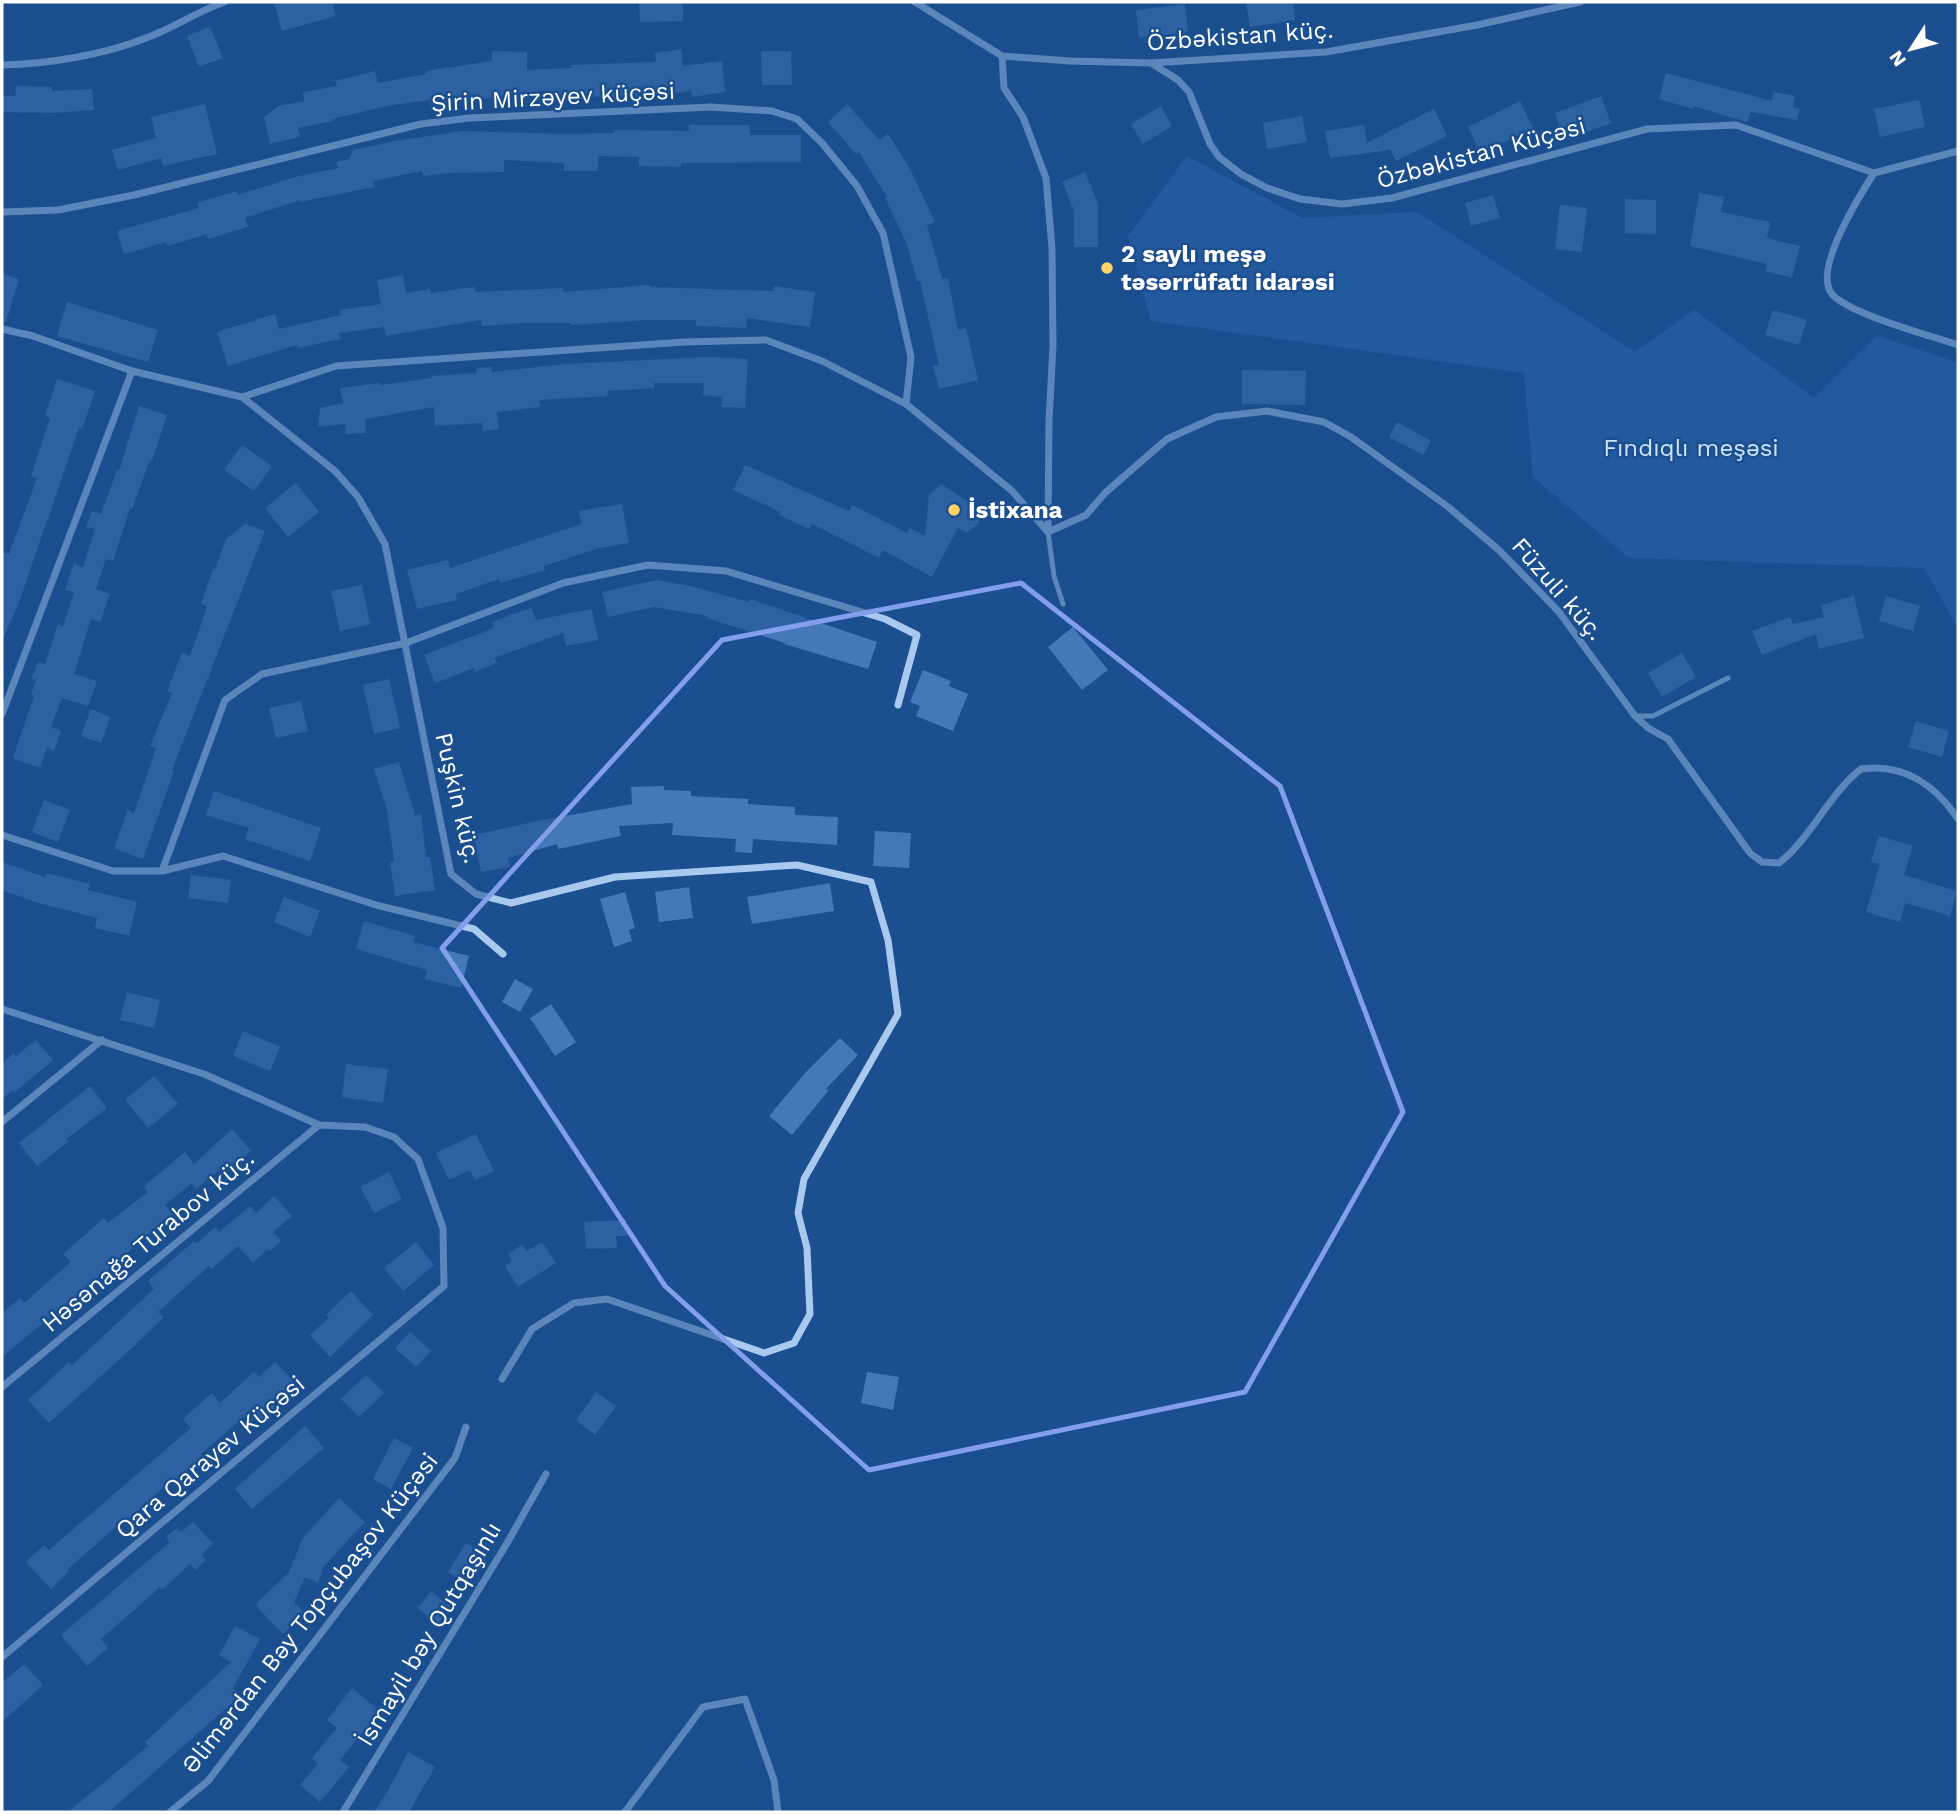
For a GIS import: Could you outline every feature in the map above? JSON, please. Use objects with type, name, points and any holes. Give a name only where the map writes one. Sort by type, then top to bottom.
[{"type":"street","points":[[2,65],[25,65],[106,51],[145,39],[225,2]]},
{"type":"street","name":"Özbəkistan küç.","points":[[915,2],[1002,56],[1151,63],[1326,51],[1477,25],[1580,2]]},
{"type":"street","points":[[1002,56],[1004,88],[1023,117],[1046,178],[1052,248],[1053,346],[1048,532]]},
{"type":"street","name":"Özbəkistan Küçəsi","points":[[1151,63],[1178,80],[1189,93],[1210,144],[1219,157],[1258,183],[1300,199],[1342,204],[1392,198],[1647,129],[1736,125],[1874,173]]},
{"type":"street","name":"Şirin Mirzəyev küçəsi","points":[[2,212],[58,210],[134,195],[421,124],[469,118],[711,107],[772,111],[797,119],[822,143],[857,186],[883,233],[911,358],[906,404]]},
{"type":"street","points":[[1958,151],[1874,173],[1849,214],[1827,274],[1829,291],[1841,303],[1958,345]]},
{"type":"street","points":[[2,329],[33,336],[132,371],[242,397],[336,366],[684,342],[765,340],[821,361],[906,404],[1012,491],[1048,532]]},
{"type":"street","points":[[2,714],[132,371]]},
{"type":"street","name":"Puşkin küç.","points":[[242,397],[335,471],[358,497],[385,544],[451,874],[476,894],[511,903],[615,877],[797,865],[871,882],[888,940],[898,1014],[804,1179],[798,1213],[807,1248],[810,1314],[793,1343],[764,1353],[607,1299],[574,1303],[532,1329],[502,1379]]},
{"type":"street","name":"Füzuli küç.","points":[[1048,532],[1086,515],[1106,492],[1167,439],[1216,417],[1267,411],[1325,422],[1351,437],[1447,506],[1499,550],[1559,612],[1635,716],[1668,740],[1750,853],[1762,862],[1779,863],[1793,851],[1840,789],[1861,769],[1887,768],[1923,782],[1941,794],[1958,819]]},
{"type":"street","points":[[162,871],[225,700],[262,674],[406,643],[563,583],[648,565],[726,571],[884,619],[917,635],[898,705]]},
{"type":"street","points":[[2,835],[113,871],[162,871],[223,856],[376,905],[474,929],[503,954]]},
{"type":"street","points":[[2,1009],[204,1074],[319,1125]]},
{"type":"street","points":[[2,1122],[102,1040]]},
{"type":"street","name":"Qara Qarayev Küçəsi","points":[[2,1657],[444,1286],[443,1228],[418,1159],[394,1136],[365,1127],[319,1125]]},
{"type":"street","name":"Həsənağa Turabov küç.","points":[[2,1387],[319,1125]]},
{"type":"street","name":"Əlimərdan Bəy Topçubaşov Küçəsi","points":[[170,1812],[208,1781],[279,1689],[455,1458],[466,1427]]},
{"type":"street","name":"İsmayil bəy Qutqaşınlı","points":[[344,1812],[546,1474]]},
{"type":"street","points":[[625,1812],[703,1707],[745,1699],[774,1780],[778,1812]]},
{"type":"lane","points":[[1048,532],[1054,576],[1063,604]]},
{"type":"lane","points":[[1635,716],[1653,716],[1728,678]]},
{"type":"highlighted area","points":[[1021,583],[1280,786],[1403,1112],[1245,1392],[869,1470],[665,1286],[442,948],[722,640]]},
{"type":"green space","name":"Fındıqlı meşəsi","points":[[1187,156],[1302,218],[1417,212],[1635,352],[1694,310],[1814,398],[1877,336],[1958,363],[1958,628],[1924,568],[1629,558],[1533,477],[1524,373],[1151,321],[1128,236]]},
{"type":"building","points":[[274,2],[332,2],[336,16],[282,31]]},
{"type":"building","points":[[639,2],[683,2],[683,21],[640,22]]},
{"type":"building","points":[[1246,2],[1293,2],[1295,20],[1250,27]]},
{"type":"building","points":[[1185,4],[1188,32],[1139,38],[1136,10]]},
{"type":"building","points":[[210,27],[223,58],[199,67],[187,36]]},
{"type":"building","points":[[681,49],[683,66],[722,61],[725,92],[692,97],[691,91],[663,95],[573,97],[546,96],[546,90],[431,106],[430,100],[386,106],[298,128],[300,137],[270,144],[264,117],[278,106],[304,101],[303,92],[337,86],[335,81],[375,71],[378,83],[426,74],[426,71],[492,61],[492,51],[527,52],[527,70],[571,68],[571,65],[656,62],[655,53]]},
{"type":"building","points":[[761,51],[791,51],[792,85],[762,85]]},
{"type":"building","points":[[1666,73],[1772,101],[1773,92],[1795,96],[1793,107],[1800,109],[1797,120],[1751,112],[1747,122],[1659,99]]},
{"type":"building","points":[[16,86],[52,87],[52,91],[92,89],[94,110],[2,112],[2,96],[15,96]]},
{"type":"building","points":[[1601,96],[1611,123],[1565,140],[1555,113]]},
{"type":"building","points":[[1919,100],[1925,127],[1880,137],[1874,109]]},
{"type":"building","points":[[1520,101],[1533,128],[1481,154],[1468,127]]},
{"type":"building","points":[[205,104],[217,154],[163,166],[161,158],[118,170],[112,150],[156,138],[151,117]]},
{"type":"building","points":[[847,104],[879,140],[888,134],[911,171],[935,222],[927,225],[942,279],[948,278],[958,330],[966,328],[978,380],[939,389],[933,366],[939,365],[920,281],[917,281],[907,244],[885,198],[887,197],[859,152],[856,154],[828,122]]},
{"type":"building","points":[[1161,106],[1172,126],[1143,144],[1131,124]]},
{"type":"building","points":[[1434,109],[1447,136],[1396,161],[1390,150],[1330,158],[1325,131],[1364,125],[1367,143]]},
{"type":"building","points":[[1302,116],[1307,142],[1267,149],[1263,123]]},
{"type":"building","points":[[689,125],[750,125],[750,135],[801,135],[801,162],[639,166],[639,157],[598,156],[598,171],[564,171],[564,163],[504,160],[504,172],[423,176],[422,171],[373,181],[374,187],[300,200],[245,218],[248,227],[208,239],[207,234],[168,246],[166,242],[124,254],[117,231],[199,208],[197,203],[237,191],[238,195],[295,177],[338,168],[336,162],[349,159],[353,150],[395,141],[462,131],[614,133],[614,130],[689,131]]},
{"type":"building","points":[[1085,172],[1098,204],[1098,247],[1074,247],[1074,210],[1062,182]]},
{"type":"building","points":[[1699,193],[1724,197],[1721,212],[1770,222],[1767,238],[1800,246],[1792,278],[1765,271],[1767,264],[1690,246]]},
{"type":"building","points":[[1493,195],[1500,218],[1471,226],[1465,203]]},
{"type":"building","points":[[1625,199],[1656,200],[1656,234],[1625,233]]},
{"type":"building","points":[[1560,205],[1587,208],[1582,252],[1555,249]]},
{"type":"building","points":[[2,274],[19,279],[6,322],[2,321]]},
{"type":"building","points":[[403,275],[406,293],[430,289],[431,293],[474,287],[475,292],[563,288],[563,292],[650,285],[773,291],[774,286],[815,292],[810,327],[747,318],[746,328],[696,326],[696,320],[482,326],[481,320],[386,336],[384,327],[339,333],[340,339],[298,348],[297,345],[228,366],[217,332],[275,314],[279,329],[341,315],[340,310],[381,304],[377,280]]},
{"type":"building","points":[[67,302],[158,330],[148,362],[57,336]]},
{"type":"building","points":[[1773,310],[1807,320],[1799,345],[1765,335]]},
{"type":"building","points":[[706,357],[748,359],[745,408],[721,407],[722,397],[703,395],[704,383],[654,383],[654,388],[607,391],[608,396],[539,400],[540,407],[497,412],[499,429],[483,431],[482,423],[435,426],[434,407],[365,419],[366,433],[346,434],[345,424],[318,427],[320,408],[343,403],[340,388],[477,373],[476,368],[491,367],[492,372],[566,364]]},
{"type":"building","points":[[1242,370],[1306,371],[1305,405],[1242,404]]},
{"type":"building","points":[[57,379],[95,391],[82,429],[79,428],[19,602],[2,642],[2,552],[9,554],[37,478],[31,476],[50,418],[45,416]]},
{"type":"building","points":[[139,406],[167,415],[152,461],[150,460],[132,509],[130,508],[113,561],[106,559],[96,589],[110,594],[100,622],[91,619],[74,674],[97,681],[88,706],[62,698],[51,727],[61,731],[54,751],[47,748],[40,768],[13,758],[34,696],[31,695],[36,680],[31,679],[38,662],[45,664],[58,624],[63,626],[74,592],[65,590],[74,564],[83,567],[95,529],[86,527],[92,511],[101,514],[117,470],[119,471]]},
{"type":"building","points":[[1397,422],[1431,441],[1423,455],[1389,437]]},
{"type":"building","points":[[242,445],[272,466],[254,491],[224,470]]},
{"type":"building","points":[[745,465],[849,511],[852,505],[907,533],[910,528],[925,536],[929,495],[941,484],[980,509],[979,523],[967,533],[958,528],[932,577],[883,550],[879,558],[812,524],[809,529],[733,490]]},
{"type":"building","points":[[296,483],[319,512],[288,537],[265,508]]},
{"type":"building","points":[[622,504],[629,543],[599,548],[544,566],[545,570],[500,583],[499,579],[456,594],[457,600],[417,609],[407,570],[448,560],[450,568],[581,524],[579,511]]},
{"type":"building","points":[[245,524],[265,531],[172,770],[174,771],[143,859],[114,848],[128,810],[134,813],[156,748],[150,746],[172,693],[167,691],[182,653],[190,656],[207,607],[201,604],[213,569],[226,539]]},
{"type":"building","points":[[657,580],[749,602],[750,599],[877,642],[868,669],[784,644],[707,616],[654,607],[608,617],[602,592]]},
{"type":"building","points":[[362,585],[370,624],[340,631],[331,591]]},
{"type":"building","points":[[1854,596],[1864,638],[1819,649],[1816,634],[1762,655],[1752,631],[1790,617],[1793,624],[1824,617],[1821,605]]},
{"type":"building","points":[[1886,596],[1920,606],[1913,631],[1879,621]]},
{"type":"building","points":[[531,608],[536,620],[592,609],[598,640],[566,646],[563,633],[494,658],[497,663],[475,672],[474,668],[435,683],[424,655],[494,628],[492,622]]},
{"type":"building","points":[[1073,627],[1108,670],[1082,690],[1048,647]]},
{"type":"building","points":[[1682,653],[1696,677],[1662,697],[1648,673]]},
{"type":"building","points":[[923,670],[951,681],[949,686],[968,694],[953,731],[916,716],[920,706],[910,702]]},
{"type":"building","points":[[389,679],[400,728],[374,734],[363,685]]},
{"type":"building","points":[[301,701],[308,731],[276,738],[269,708]]},
{"type":"building","points":[[91,709],[110,717],[101,743],[81,736]]},
{"type":"building","points":[[1916,721],[1949,731],[1942,757],[1908,747]]},
{"type":"building","points":[[399,762],[415,815],[421,814],[426,857],[430,857],[435,890],[395,896],[390,862],[394,861],[387,810],[374,769]]},
{"type":"building","points":[[664,786],[664,790],[691,791],[691,796],[748,799],[748,804],[795,807],[795,815],[838,817],[837,845],[753,839],[752,853],[735,852],[736,839],[672,835],[673,823],[619,826],[621,836],[558,849],[557,844],[508,858],[510,867],[481,872],[474,835],[632,804],[631,787]]},
{"type":"building","points":[[214,791],[321,828],[310,861],[245,839],[249,828],[206,815]]},
{"type":"building","points":[[44,800],[70,810],[58,842],[32,832]]},
{"type":"building","points":[[875,831],[911,833],[909,868],[873,866]]},
{"type":"building","points":[[1879,836],[1913,846],[1904,875],[1957,891],[1950,916],[1905,903],[1900,922],[1866,912],[1880,864],[1871,862]]},
{"type":"building","points":[[2,862],[45,877],[46,873],[90,884],[88,890],[137,902],[129,936],[95,928],[97,918],[38,903],[2,890]]},
{"type":"building","points":[[191,875],[231,880],[228,903],[188,898]]},
{"type":"building","points":[[830,883],[834,911],[752,924],[747,897]]},
{"type":"building","points":[[689,887],[693,918],[659,922],[655,892]]},
{"type":"building","points":[[625,892],[635,928],[629,930],[632,941],[614,947],[600,899]]},
{"type":"building","points":[[284,897],[320,911],[310,937],[274,922]]},
{"type":"building","points":[[364,921],[415,936],[413,942],[469,956],[461,988],[425,979],[427,970],[356,949]]},
{"type":"building","points":[[515,979],[533,989],[520,1012],[502,1002]]},
{"type":"building","points":[[127,992],[160,1000],[154,1028],[120,1020]]},
{"type":"building","points":[[551,1004],[576,1042],[555,1056],[530,1018]]},
{"type":"building","points":[[243,1031],[280,1047],[270,1071],[233,1056]]},
{"type":"building","points":[[840,1038],[858,1055],[826,1089],[829,1090],[792,1135],[769,1116],[806,1072]]},
{"type":"building","points":[[36,1040],[53,1060],[15,1092],[13,1090],[2,1099],[2,1063]]},
{"type":"building","points":[[346,1064],[388,1069],[383,1103],[342,1097]]},
{"type":"building","points":[[154,1076],[178,1104],[148,1128],[125,1100]]},
{"type":"building","points":[[90,1086],[107,1108],[66,1139],[68,1142],[37,1166],[19,1143]]},
{"type":"building","points":[[232,1129],[251,1151],[229,1170],[224,1166],[196,1189],[192,1183],[165,1205],[173,1215],[2,1357],[2,1313],[20,1298],[24,1303],[71,1262],[63,1254],[104,1218],[108,1223],[148,1192],[143,1187],[185,1152],[194,1164]]},
{"type":"building","points":[[476,1134],[494,1171],[475,1180],[470,1170],[449,1180],[436,1153]]},
{"type":"building","points":[[389,1172],[402,1199],[374,1213],[360,1187]]},
{"type":"building","points":[[274,1196],[292,1216],[273,1232],[281,1241],[253,1263],[238,1246],[211,1269],[209,1266],[158,1312],[164,1317],[49,1423],[28,1400],[69,1362],[72,1365],[154,1289],[148,1281],[194,1241],[196,1244],[215,1227],[219,1232],[250,1206],[256,1213]]},
{"type":"building","points":[[626,1220],[627,1236],[616,1236],[617,1248],[586,1249],[584,1222]]},
{"type":"building","points":[[416,1242],[434,1265],[403,1291],[384,1268]]},
{"type":"building","points":[[542,1242],[556,1263],[518,1287],[505,1266],[512,1261],[508,1254],[522,1245],[527,1251]]},
{"type":"building","points":[[351,1291],[373,1315],[330,1357],[310,1335],[329,1318],[326,1315]]},
{"type":"building","points":[[410,1332],[431,1351],[416,1367],[395,1348]]},
{"type":"building","points":[[275,1362],[300,1388],[261,1424],[250,1412],[201,1454],[203,1457],[176,1480],[174,1478],[123,1524],[121,1522],[67,1570],[69,1571],[51,1589],[26,1562],[44,1545],[49,1550],[191,1428],[183,1419],[212,1393],[220,1403],[254,1372],[259,1377]]},
{"type":"building","points":[[867,1372],[899,1377],[893,1410],[861,1403]]},
{"type":"building","points":[[366,1375],[384,1393],[359,1417],[341,1399]]},
{"type":"building","points":[[596,1392],[616,1406],[595,1435],[576,1420]]},
{"type":"building","points":[[305,1426],[324,1448],[252,1509],[235,1489]]},
{"type":"building","points":[[394,1438],[413,1448],[391,1489],[373,1479]]},
{"type":"building","points":[[339,1498],[365,1522],[324,1566],[318,1583],[305,1577],[294,1602],[304,1613],[283,1634],[255,1605],[289,1572],[303,1538]]},
{"type":"building","points":[[193,1522],[213,1544],[201,1555],[206,1560],[195,1570],[190,1564],[101,1639],[108,1648],[87,1666],[61,1635],[170,1542],[166,1537],[177,1528],[181,1532]]},
{"type":"building","points":[[466,1543],[486,1556],[468,1585],[448,1572]]},
{"type":"building","points":[[431,1591],[451,1607],[438,1624],[418,1608]]},
{"type":"building","points":[[235,1626],[260,1639],[233,1688],[240,1696],[109,1812],[68,1812],[148,1746],[145,1742],[231,1662],[219,1655]]},
{"type":"building","points":[[24,1664],[43,1685],[2,1722],[2,1683]]},
{"type":"building","points":[[352,1688],[380,1711],[340,1760],[349,1767],[320,1802],[300,1785],[318,1764],[312,1758],[337,1728],[327,1720]]},
{"type":"building","points":[[408,1752],[435,1767],[409,1812],[374,1812],[389,1789]]},
{"type":"place","name":"2 saylı meşə təsərrüfatı idarəsi","points":[[1107,268]]},
{"type":"place","name":"İstixana","points":[[954,510]]}]
